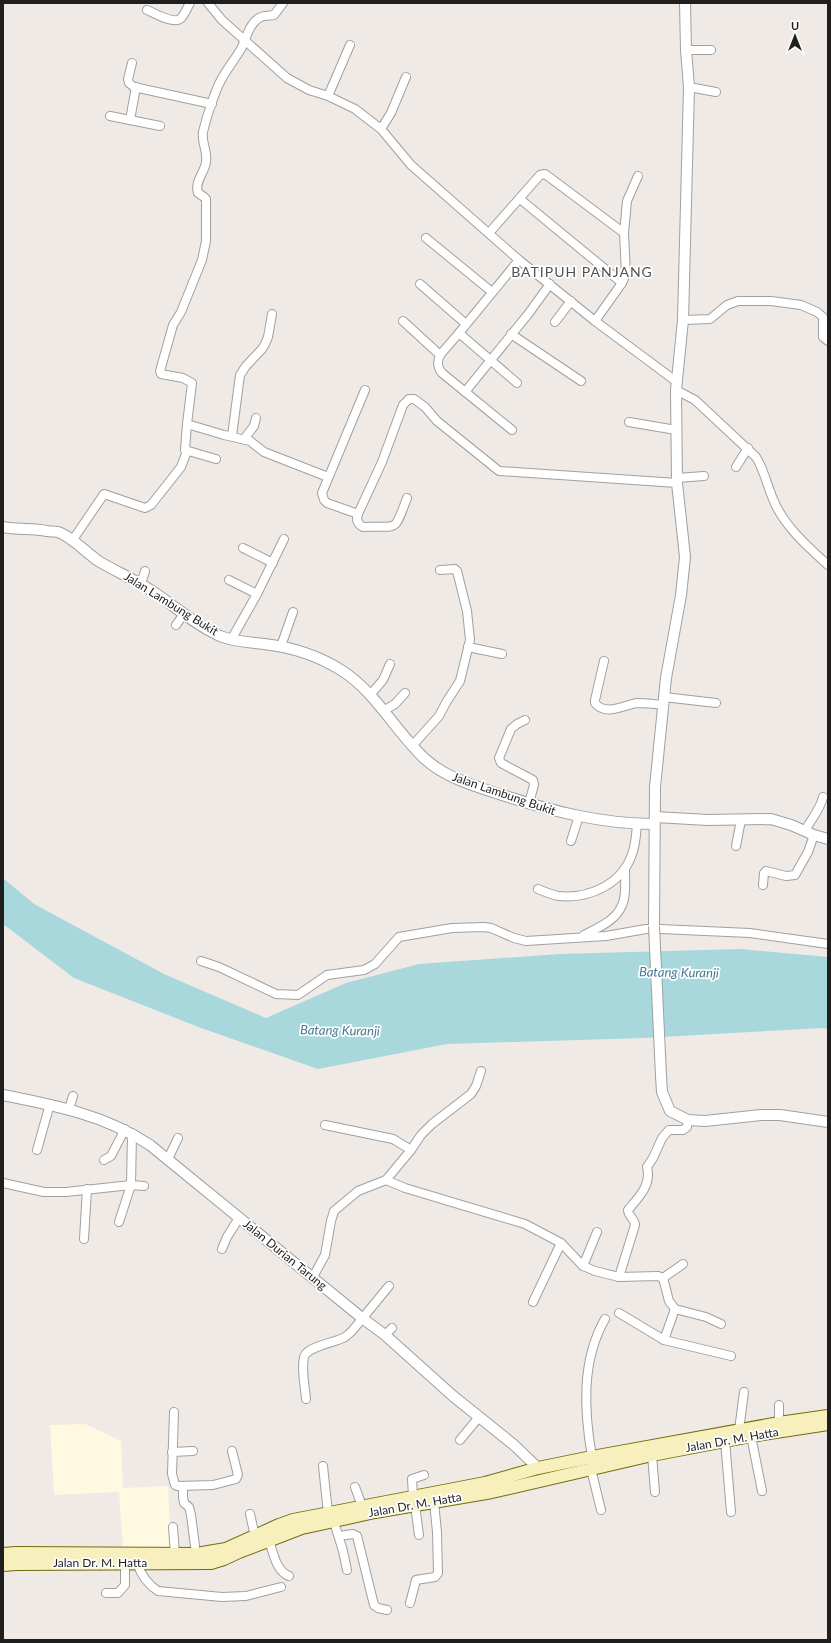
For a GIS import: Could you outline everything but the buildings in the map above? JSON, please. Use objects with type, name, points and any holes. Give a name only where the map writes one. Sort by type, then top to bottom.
[{"type":"main road","name":"Jalan Dr. M. Hatta","points":[[3,1565],[211,1562],[224,1559],[270,1540],[362,1506],[414,1501],[434,1502],[454,1493],[538,1468],[652,1455],[752,1436],[777,1426],[828,1416]]},
{"type":"main road","name":"Jalan Dr. M. Hatta","points":[[3,1554],[196,1554],[226,1549],[293,1520],[331,1517],[454,1493],[536,1482],[592,1463],[739,1430],[777,1426],[828,1424]]},
{"type":"street","points":[[147,10],[176,21],[182,17],[190,3]]},
{"type":"street","points":[[208,3],[216,14],[287,78],[309,90],[328,96],[354,109],[381,130],[411,166],[519,260],[695,400],[748,448],[761,466],[778,510],[795,532],[828,565]]},
{"type":"street","points":[[72,541],[104,494],[145,508],[151,506],[181,467],[186,451],[185,446],[192,383],[183,378],[161,374],[160,371],[173,325],[186,302],[204,252],[206,199],[198,193],[197,186],[207,154],[202,137],[220,81],[239,51],[244,38],[256,20],[264,16],[274,14],[283,3]]},
{"type":"street","points":[[685,3],[686,50],[689,87],[683,320],[676,386],[677,480],[685,557],[681,595],[664,701],[655,787],[654,821],[654,926],[662,1092],[670,1111],[688,1120],[705,1121],[761,1115],[780,1115],[828,1122]]},
{"type":"street","points":[[328,96],[350,45]]},
{"type":"street","points":[[686,50],[711,50]]},
{"type":"street","points":[[132,63],[128,78],[129,83],[136,87],[212,104]]},
{"type":"street","points":[[381,130],[391,113],[406,77]]},
{"type":"street","points":[[130,120],[136,87]]},
{"type":"street","points":[[689,87],[716,92]]},
{"type":"street","points":[[110,116],[160,126]]},
{"type":"street","points":[[489,233],[540,175],[545,174],[550,176],[624,233]]},
{"type":"street","points":[[595,321],[622,283],[626,274],[624,233],[627,201],[638,176]]},
{"type":"street","points":[[520,199],[622,283]]},
{"type":"street","points":[[426,238],[492,292]]},
{"type":"street","points":[[512,430],[465,392],[439,369],[438,366],[440,355],[519,260]]},
{"type":"street","points":[[420,284],[466,324]]},
{"type":"street","points":[[465,392],[550,284]]},
{"type":"street","points":[[555,322],[570,301]]},
{"type":"street","points":[[683,320],[710,319],[727,305],[738,301],[770,301],[801,305],[817,312],[823,317],[823,337],[828,341]]},
{"type":"street","points":[[232,436],[240,375],[265,344],[268,337],[272,314]]},
{"type":"street","points":[[402,321],[440,355]]},
{"type":"street","points":[[459,334],[517,383]]},
{"type":"street","points":[[512,334],[581,381]]},
{"type":"street","points":[[358,514],[324,500],[322,493],[365,390]]},
{"type":"street","points":[[407,498],[397,524],[392,527],[362,527],[358,522],[358,514],[382,462],[403,405],[409,399],[414,400],[425,408],[437,421],[499,472],[677,480],[704,476]]},
{"type":"street","points":[[244,438],[254,426],[256,418]]},
{"type":"street","points":[[629,422],[676,430]]},
{"type":"street","points":[[187,424],[244,438],[255,443],[264,452],[328,477]]},
{"type":"street","points":[[736,467],[748,448]]},
{"type":"street","points":[[186,451],[216,459]]},
{"type":"street","name":"Jalan Lambung Bukit","points":[[3,527],[14,530],[34,529],[55,531],[63,534],[100,562],[142,584],[184,614],[219,635],[231,640],[281,646],[321,658],[345,673],[370,694],[412,746],[426,760],[446,774],[483,789],[579,816],[637,824],[654,821],[771,819],[791,824],[804,831],[828,839]]},
{"type":"street","points":[[231,640],[257,594],[284,539]]},
{"type":"street","points":[[243,548],[273,563]]},
{"type":"street","points":[[412,746],[439,716],[460,681],[470,640],[467,611],[457,571],[456,569],[440,570]]},
{"type":"street","points":[[142,584],[145,571]]},
{"type":"street","points":[[228,580],[257,594]]},
{"type":"street","points":[[281,646],[293,612]]},
{"type":"street","points":[[176,625],[184,614]]},
{"type":"street","points":[[468,647],[502,654]]},
{"type":"street","points":[[604,661],[595,701],[598,706],[612,709],[638,703],[664,701],[716,703]]},
{"type":"street","points":[[370,694],[383,680],[390,664]]},
{"type":"street","points":[[383,711],[394,704],[405,693]]},
{"type":"street","points":[[525,720],[511,729],[499,758],[501,763],[533,780],[534,785],[529,803]]},
{"type":"street","points":[[804,831],[813,815],[820,808],[823,797]]},
{"type":"street","points":[[571,841],[579,816]]},
{"type":"street","points":[[736,846],[741,820]]},
{"type":"street","points":[[538,890],[560,896],[582,894],[600,890],[614,881],[631,858],[636,842],[637,824]]},
{"type":"street","points":[[763,885],[764,873],[766,871],[786,876],[795,875],[808,852],[814,835]]},
{"type":"street","points":[[580,937],[604,925],[620,911],[625,898],[625,868]]},
{"type":"street","points":[[200,961],[219,967],[276,994],[298,995],[327,975],[364,970],[376,964],[399,937],[452,928],[491,928],[503,934],[526,941],[606,936],[646,929],[660,929],[750,933],[828,944]]},
{"type":"street","points":[[313,1277],[325,1255],[331,1220],[334,1212],[358,1191],[386,1180],[411,1150],[421,1134],[471,1094],[476,1086],[481,1071]]},
{"type":"street","name":"Jalan Durian Tarung","points":[[3,1095],[69,1109],[128,1131],[168,1159],[362,1318],[388,1331],[453,1396],[514,1445],[538,1468]]},
{"type":"street","points":[[69,1109],[74,1096]]},
{"type":"street","points":[[37,1150],[50,1104]]},
{"type":"street","points":[[619,1277],[635,1225],[633,1218],[628,1213],[628,1210],[646,1187],[649,1173],[647,1168],[662,1138],[669,1130],[683,1130],[687,1127],[688,1120]]},
{"type":"street","points":[[325,1125],[393,1139],[411,1150]]},
{"type":"street","points":[[104,1160],[111,1156],[128,1131]]},
{"type":"street","points":[[119,1222],[131,1185],[128,1131]]},
{"type":"street","points":[[168,1159],[178,1138]]},
{"type":"street","points":[[386,1180],[450,1203],[525,1224],[561,1244],[583,1266],[607,1275],[619,1277],[658,1276],[663,1278]]},
{"type":"street","points":[[3,1183],[44,1192],[66,1192],[87,1188],[131,1185],[144,1186]]},
{"type":"street","points":[[84,1238],[87,1188]]},
{"type":"street","points":[[222,1249],[239,1218]]},
{"type":"street","points":[[583,1266],[597,1232]]},
{"type":"street","points":[[533,1302],[561,1244]]},
{"type":"street","points":[[663,1278],[683,1264]]},
{"type":"street","points":[[663,1278],[669,1301],[675,1309],[706,1317],[721,1324]]},
{"type":"street","points":[[306,1399],[304,1356],[306,1353],[311,1349],[345,1337],[352,1331],[389,1286]]},
{"type":"street","points":[[664,1340],[675,1309]]},
{"type":"street","points":[[619,1313],[664,1340],[732,1356]]},
{"type":"street","points":[[601,1510],[592,1463],[587,1422],[586,1382],[588,1361],[597,1333],[605,1319]]},
{"type":"street","points":[[739,1430],[744,1392]]},
{"type":"street","points":[[777,1426],[778,1405]]},
{"type":"street","points":[[174,1412],[172,1480],[177,1486],[213,1485],[236,1479],[238,1475],[232,1451]]},
{"type":"street","points":[[460,1440],[479,1417]]},
{"type":"street","points":[[752,1436],[762,1491]]},
{"type":"street","points":[[726,1441],[731,1512]]},
{"type":"street","points":[[172,1452],[194,1451]]},
{"type":"street","points":[[652,1455],[655,1492]]},
{"type":"street","points":[[322,1466],[331,1517],[339,1536],[347,1570]]},
{"type":"street","points":[[419,1535],[412,1479],[424,1475]]},
{"type":"street","points":[[183,1486],[184,1503],[188,1507],[191,1515],[196,1554]]},
{"type":"street","points":[[356,1486],[362,1506]]},
{"type":"street","points":[[410,1603],[416,1580],[433,1578],[437,1576],[438,1573],[437,1532],[434,1502]]},
{"type":"street","points":[[250,1514],[254,1536]]},
{"type":"street","points":[[174,1527],[175,1555]]},
{"type":"street","points":[[339,1536],[353,1534],[357,1536],[374,1605],[378,1608],[387,1610]]},
{"type":"street","points":[[270,1540],[279,1567],[284,1574],[288,1576]]},
{"type":"street","points":[[131,1563],[149,1585],[158,1591],[222,1597],[246,1596],[282,1587]]},
{"type":"street","points":[[106,1593],[118,1593],[125,1585],[131,1563]]},
{"type":"shaded area","points":[[85,1424],[121,1441],[123,1488],[168,1486],[171,1548],[123,1549],[119,1492],[54,1495],[50,1425]]},
{"type":"water","name":"Batang Kuranji","points":[[3,878],[34,904],[164,974],[266,1018],[346,983],[419,964],[559,954],[740,949],[828,957],[828,1029],[822,1028],[643,1038],[447,1044],[318,1069],[201,1028],[74,978],[3,924]]},
{"type":"district","name":"BATIPUH PANJANG","points":[[582,272]]}]
